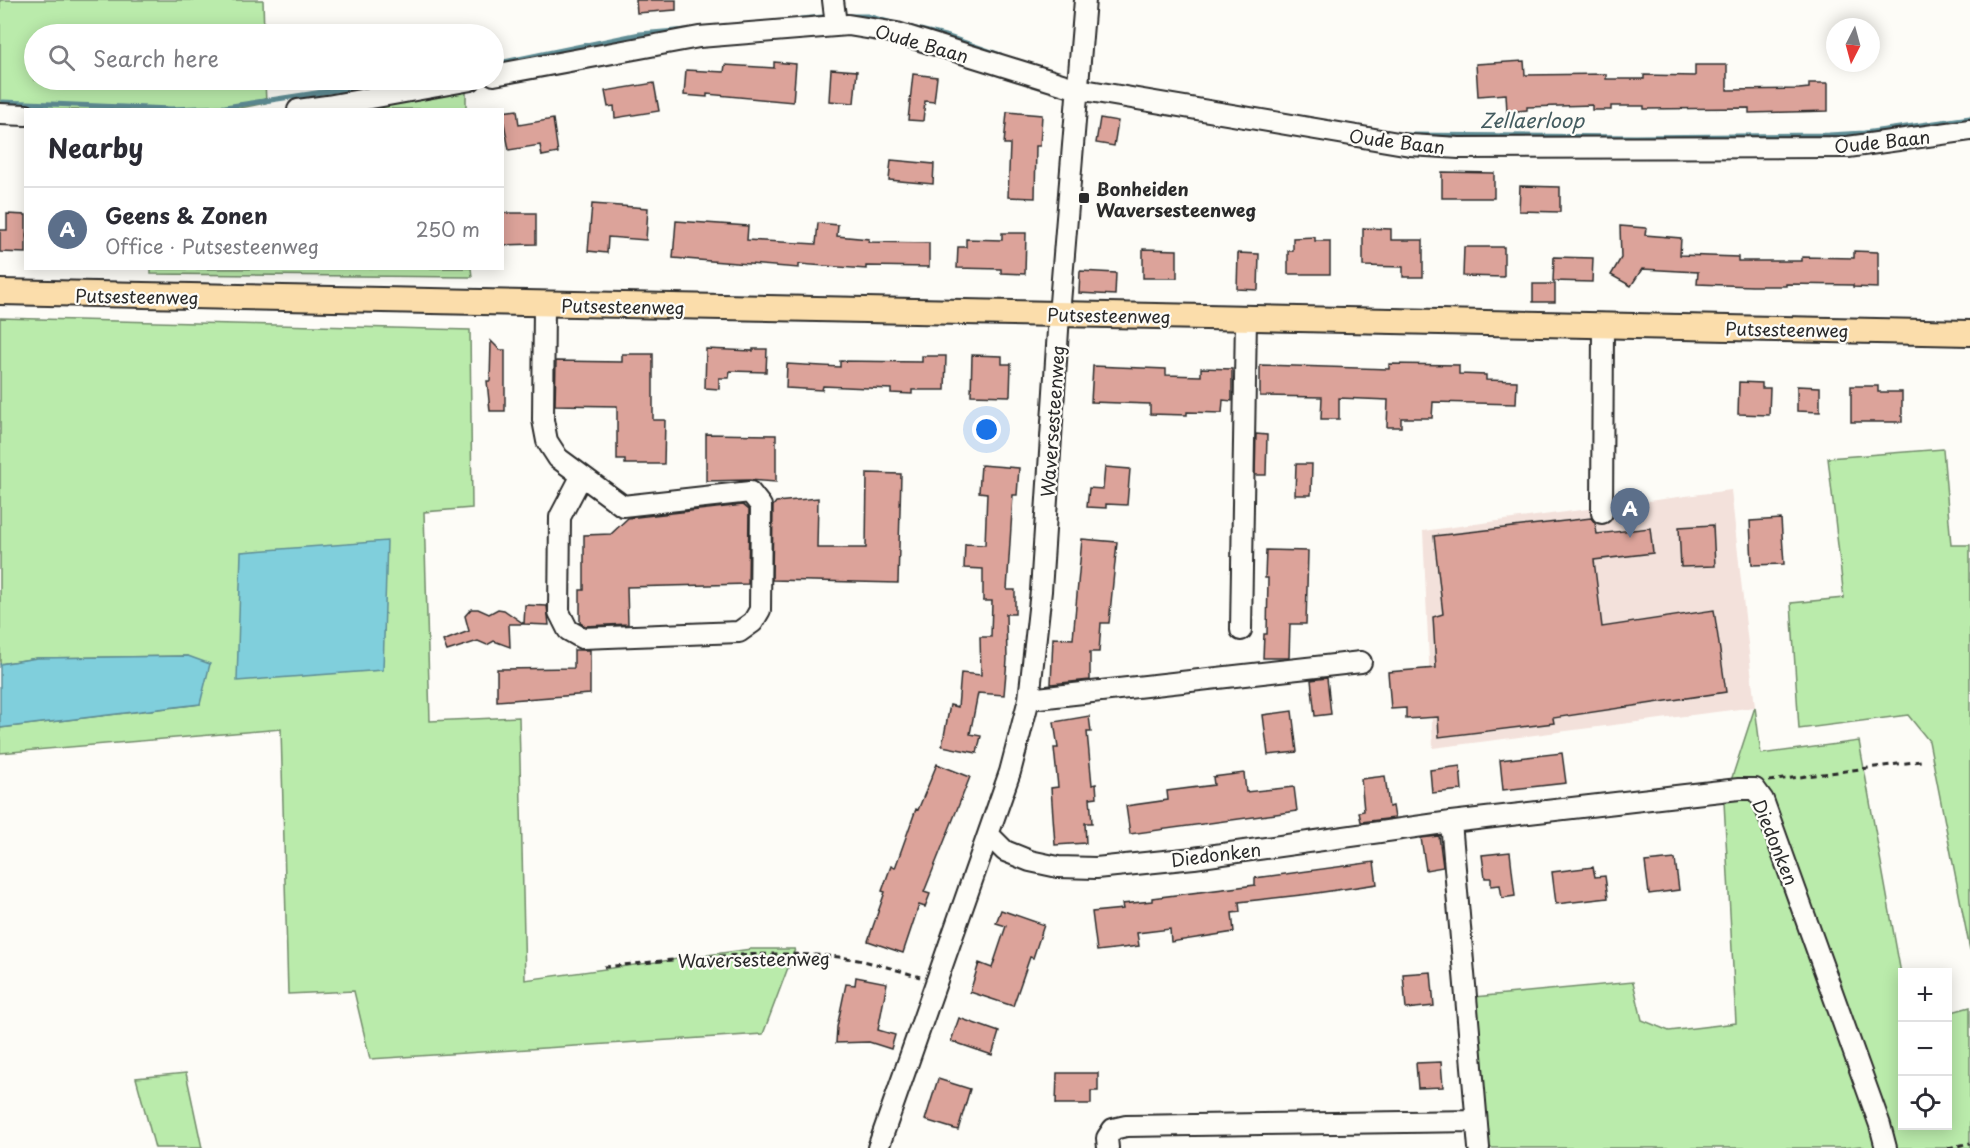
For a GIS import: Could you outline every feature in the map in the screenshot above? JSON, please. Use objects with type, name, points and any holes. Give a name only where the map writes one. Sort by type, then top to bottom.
[{"type":"main road","name":"Putsesteenweg","points":[[0,292],[1970,333]]},
{"type":"street","points":[[833,0],[836,26]]},
{"type":"street","name":"Waversesteenweg","points":[[878,1148],[989,835],[1010,772],[1029,699],[1041,591],[1059,315],[1085,0]]},
{"type":"street","name":"Oude Baan","points":[[504,73],[699,37],[848,25],[897,33],[1078,89],[1410,145],[1459,148],[1848,147],[1970,130]]},
{"type":"street","points":[[312,108],[416,90]]},
{"type":"street","points":[[0,114],[24,115]]},
{"type":"street","points":[[544,305],[543,420],[547,441],[558,458],[623,506],[750,492],[761,506],[760,610],[753,622],[739,632],[582,638],[568,630],[559,612],[560,517],[581,477]]},
{"type":"street","points":[[1241,630],[1246,317]]},
{"type":"street","points":[[1602,513],[1603,326]]},
{"type":"street","points":[[1029,699],[1361,662]]},
{"type":"street","name":"Diedonken","points":[[989,835],[1005,851],[1030,861],[1058,867],[1096,868],[1194,858],[1451,822],[1755,789],[1763,800],[1880,1125],[1886,1148]]},
{"type":"street","points":[[1451,822],[1479,1148]]},
{"type":"street","points":[[1108,1148],[1107,1138],[1113,1129],[1126,1126],[1476,1121]]},
{"type":"path","points":[[1755,789],[1771,779],[1921,761]]},
{"type":"path","name":"Waversesteenweg","points":[[604,967],[685,959],[798,955],[841,957],[936,982]]},
{"type":"path","points":[[1948,1148],[1970,1143]]},
{"type":"shaded area","points":[[1731,490],[1755,707],[1433,748],[1423,531]]},
{"type":"green space","points":[[0,0],[263,0],[264,24],[24,24],[24,90],[265,90],[266,103],[241,108],[32,108],[0,105]]},
{"type":"green space","points":[[466,91],[466,108],[334,108]]},
{"type":"green space","points":[[151,270],[471,270],[472,277],[151,274]]},
{"type":"green space","points":[[0,318],[470,330],[472,508],[424,512],[430,721],[519,717],[525,980],[751,949],[795,949],[763,1034],[370,1059],[354,991],[288,994],[281,729],[0,753],[0,728],[200,704],[188,656],[37,658],[0,664]]},
{"type":"green space","points":[[1943,449],[1951,545],[1970,545],[1970,950],[1929,741],[1908,715],[1799,729],[1791,603],[1844,598],[1828,458]]},
{"type":"green space","points":[[1755,707],[1761,754],[1859,741],[1900,968],[1898,968],[1898,1130],[1952,1130],[1952,1012],[1970,1007],[1970,1148],[1866,1148],[1860,1146],[1843,1148],[1484,1148],[1474,997],[1633,982],[1642,1020],[1669,1031],[1736,1023],[1724,802]]},
{"type":"green space","points":[[186,1073],[202,1148],[155,1148],[136,1078]]},
{"type":"water","points":[[387,541],[383,670],[237,681],[241,552]]},
{"type":"water","points":[[188,656],[210,664],[200,704],[0,728],[0,664],[37,658]]},
{"type":"building","points":[[636,0],[676,0],[676,10],[637,13]]},
{"type":"building","points":[[1524,61],[1525,75],[1606,74],[1606,79],[1644,79],[1644,75],[1695,76],[1695,65],[1727,65],[1727,90],[1799,89],[1809,88],[1809,83],[1828,83],[1828,111],[1749,113],[1749,108],[1644,109],[1644,106],[1611,106],[1611,110],[1592,110],[1592,105],[1527,107],[1527,110],[1507,112],[1506,94],[1478,96],[1476,64]]},
{"type":"building","points":[[774,62],[796,64],[793,102],[707,94],[707,97],[684,95],[686,70],[724,72],[725,65],[774,68]]},
{"type":"building","points":[[831,69],[857,71],[854,103],[829,101]]},
{"type":"building","points":[[913,74],[937,77],[934,102],[925,101],[923,121],[908,120]]},
{"type":"building","points":[[654,83],[659,111],[615,118],[614,106],[608,107],[605,91]]},
{"type":"building","points":[[517,110],[519,125],[553,119],[558,153],[542,156],[540,145],[509,150],[504,112]]},
{"type":"building","points":[[1007,112],[1042,115],[1040,146],[1036,146],[1035,198],[1008,197],[1010,144],[1004,144]]},
{"type":"building","points":[[1100,118],[1118,121],[1114,146],[1096,143]]},
{"type":"building","points":[[891,160],[934,164],[933,184],[889,180]]},
{"type":"building","points":[[1442,172],[1494,173],[1494,198],[1442,198]]},
{"type":"building","points":[[1520,186],[1560,187],[1560,212],[1519,211]]},
{"type":"building","points":[[592,204],[648,208],[646,240],[608,237],[607,253],[588,251]]},
{"type":"building","points":[[504,213],[536,213],[536,244],[504,245]]},
{"type":"building","points":[[7,214],[24,215],[24,253],[0,252],[0,230],[7,230]]},
{"type":"building","points":[[676,221],[748,226],[747,240],[816,244],[818,223],[838,225],[837,236],[869,239],[868,242],[929,243],[929,267],[866,266],[866,269],[799,264],[799,268],[673,258]]},
{"type":"building","points":[[1620,226],[1646,228],[1645,235],[1681,238],[1680,255],[1738,257],[1738,261],[1802,261],[1802,257],[1854,258],[1854,251],[1878,252],[1878,288],[1853,287],[1853,285],[1697,284],[1698,272],[1642,269],[1631,286],[1611,275],[1621,258]]},
{"type":"building","points":[[1363,228],[1391,229],[1391,240],[1423,240],[1423,277],[1403,277],[1403,267],[1363,266]]},
{"type":"building","points":[[1002,233],[1026,233],[1025,274],[1001,273],[1001,269],[957,268],[958,247],[966,247],[966,239],[1002,240]]},
{"type":"building","points":[[1315,237],[1315,241],[1330,241],[1330,274],[1288,274],[1288,251],[1293,251],[1293,238]]},
{"type":"building","points":[[1464,247],[1504,247],[1504,277],[1463,276]]},
{"type":"building","points":[[1143,249],[1177,250],[1177,278],[1143,278]]},
{"type":"building","points":[[1238,253],[1259,254],[1258,290],[1237,289]]},
{"type":"building","points":[[1554,257],[1593,258],[1592,282],[1553,281]]},
{"type":"building","points":[[1080,271],[1116,273],[1115,295],[1079,293]]},
{"type":"building","points":[[1533,284],[1555,284],[1555,302],[1533,302]]},
{"type":"building","points":[[491,341],[500,350],[505,350],[505,411],[490,411],[487,381],[490,381]]},
{"type":"building","points":[[706,349],[753,351],[753,349],[767,349],[766,372],[730,371],[729,378],[719,378],[719,389],[705,388]]},
{"type":"building","points":[[622,354],[653,354],[653,420],[665,420],[664,464],[625,464],[625,460],[617,460],[617,406],[555,405],[556,361],[622,362]]},
{"type":"building","points":[[972,355],[1002,356],[1002,364],[1011,364],[1010,396],[971,395]]},
{"type":"building","points":[[922,356],[946,356],[945,390],[912,390],[912,394],[891,393],[891,389],[823,386],[822,390],[786,388],[787,364],[840,367],[840,361],[922,362]]},
{"type":"building","points":[[1389,364],[1459,365],[1459,374],[1486,375],[1486,380],[1517,381],[1516,404],[1433,402],[1432,418],[1401,418],[1401,427],[1387,427],[1388,400],[1339,398],[1339,419],[1321,419],[1322,397],[1260,396],[1260,365],[1389,369]]},
{"type":"building","points":[[1093,366],[1166,369],[1166,375],[1201,376],[1201,368],[1232,369],[1232,401],[1223,400],[1222,413],[1187,412],[1187,415],[1150,414],[1150,404],[1091,402]]},
{"type":"building","points":[[1739,382],[1762,383],[1762,388],[1770,388],[1769,415],[1738,414]]},
{"type":"building","points":[[1797,386],[1820,387],[1820,412],[1797,411]]},
{"type":"building","points":[[1851,386],[1878,386],[1878,392],[1902,392],[1902,422],[1851,422]]},
{"type":"building","points":[[706,434],[776,435],[776,482],[706,481]]},
{"type":"building","points":[[1256,434],[1267,435],[1266,475],[1255,475]]},
{"type":"building","points":[[1296,464],[1312,464],[1311,495],[1295,495]]},
{"type":"building","points":[[981,465],[1019,468],[1017,495],[1013,495],[1007,590],[1015,590],[1015,614],[1006,614],[1007,660],[1004,695],[978,693],[970,734],[981,736],[977,753],[942,746],[950,705],[958,707],[961,673],[981,675],[980,637],[991,637],[992,601],[983,601],[983,569],[964,568],[965,544],[985,545],[987,493],[979,492]]},
{"type":"building","points":[[1105,467],[1130,469],[1127,505],[1106,504],[1106,508],[1087,507],[1089,488],[1103,489]]},
{"type":"building","points":[[867,473],[901,474],[898,583],[772,580],[773,506],[776,502],[818,498],[817,548],[866,548]]},
{"type":"building","points":[[743,505],[749,510],[748,584],[627,587],[628,624],[585,626],[580,623],[580,590],[584,590],[584,535],[611,534],[628,518]]},
{"type":"building","points":[[1591,518],[1595,523],[1597,534],[1650,528],[1653,553],[1594,560],[1602,627],[1714,610],[1726,692],[1553,718],[1554,723],[1439,737],[1438,717],[1406,719],[1406,708],[1391,709],[1388,672],[1436,668],[1433,617],[1443,614],[1434,536]]},
{"type":"building","points":[[1781,519],[1784,564],[1752,565],[1750,521]]},
{"type":"building","points":[[1713,525],[1715,566],[1681,567],[1679,527]]},
{"type":"building","points":[[1082,539],[1117,542],[1109,623],[1101,623],[1099,652],[1090,652],[1090,680],[1051,684],[1053,638],[1073,639]]},
{"type":"building","points":[[1266,550],[1308,551],[1306,624],[1290,624],[1289,658],[1263,658],[1264,634],[1267,634]]},
{"type":"building","points":[[525,605],[547,606],[549,625],[524,624]]},
{"type":"building","points":[[471,609],[478,609],[489,614],[498,609],[504,610],[524,624],[509,624],[510,647],[494,641],[487,645],[478,641],[447,651],[443,641],[469,631],[465,616]]},
{"type":"building","points":[[574,650],[590,650],[590,694],[497,701],[497,669],[574,668]]},
{"type":"building","points":[[1327,678],[1331,714],[1315,716],[1311,680]]},
{"type":"building","points":[[1292,711],[1297,752],[1268,755],[1263,715]]},
{"type":"building","points":[[1089,716],[1091,732],[1087,732],[1092,785],[1096,784],[1097,797],[1090,798],[1092,823],[1085,823],[1086,843],[1055,845],[1051,788],[1058,787],[1054,748],[1058,748],[1054,722]]},
{"type":"building","points":[[1562,753],[1566,783],[1503,790],[1500,760]]},
{"type":"building","points":[[937,764],[970,777],[924,892],[930,894],[925,907],[919,905],[903,953],[868,941],[885,892],[882,891],[891,866],[895,868],[916,809],[918,810]]},
{"type":"building","points":[[1460,766],[1462,790],[1432,793],[1430,770]]},
{"type":"building","points":[[1244,773],[1246,792],[1294,787],[1297,811],[1130,834],[1126,806],[1168,800],[1167,791],[1214,785],[1213,777]]},
{"type":"building","points":[[1385,776],[1389,807],[1393,806],[1395,818],[1361,822],[1359,812],[1364,811],[1361,779]]},
{"type":"building","points":[[1439,836],[1443,867],[1426,870],[1421,838]]},
{"type":"building","points":[[1510,852],[1515,896],[1502,898],[1500,885],[1491,886],[1491,878],[1485,878],[1482,855]]},
{"type":"building","points":[[1675,859],[1679,890],[1649,894],[1645,862]]},
{"type":"building","points":[[1374,862],[1377,884],[1239,902],[1240,912],[1232,913],[1234,932],[1171,942],[1170,929],[1137,933],[1139,946],[1097,951],[1092,912],[1123,909],[1122,904],[1152,901],[1152,898],[1255,885],[1255,878]]},
{"type":"building","points":[[1593,867],[1595,877],[1605,876],[1608,898],[1556,904],[1552,872]]},
{"type":"building","points":[[1001,910],[1044,925],[1013,1006],[970,992],[979,963],[992,968],[1006,926],[996,923]]},
{"type":"building","points":[[1431,972],[1434,1006],[1406,1009],[1403,974]]},
{"type":"building","points":[[856,977],[887,983],[878,1030],[895,1035],[891,1049],[869,1042],[836,1043],[846,984],[855,985]]},
{"type":"building","points":[[959,1018],[999,1032],[992,1055],[951,1041]]},
{"type":"building","points":[[1441,1062],[1443,1087],[1418,1088],[1416,1063]]},
{"type":"building","points":[[1057,1073],[1098,1073],[1098,1091],[1091,1091],[1091,1104],[1056,1104]]},
{"type":"building","points":[[938,1079],[970,1089],[958,1130],[925,1120]]},
{"type":"waterway","name":"Zellaerloop","points":[[848,16],[867,16],[892,23]]},
{"type":"waterway","points":[[800,19],[823,17]]},
{"type":"waterway","name":"Zellaerloop","points":[[912,28],[949,37],[1001,55]]},
{"type":"waterway","points":[[504,62],[640,34],[687,30]]},
{"type":"waterway","points":[[198,108],[225,107],[336,90]]},
{"type":"waterway","points":[[3,102],[147,108]]},
{"type":"waterway","name":"Zellaerloop","points":[[1407,135],[1635,137],[1829,135],[1864,133],[1970,118]]},
{"type":"place","name":"Bonheiden Waversesteenweg","points":[[1084,198]]},
{"type":"place","name":"Geens & Zonen","points":[[1630,538]]}]
